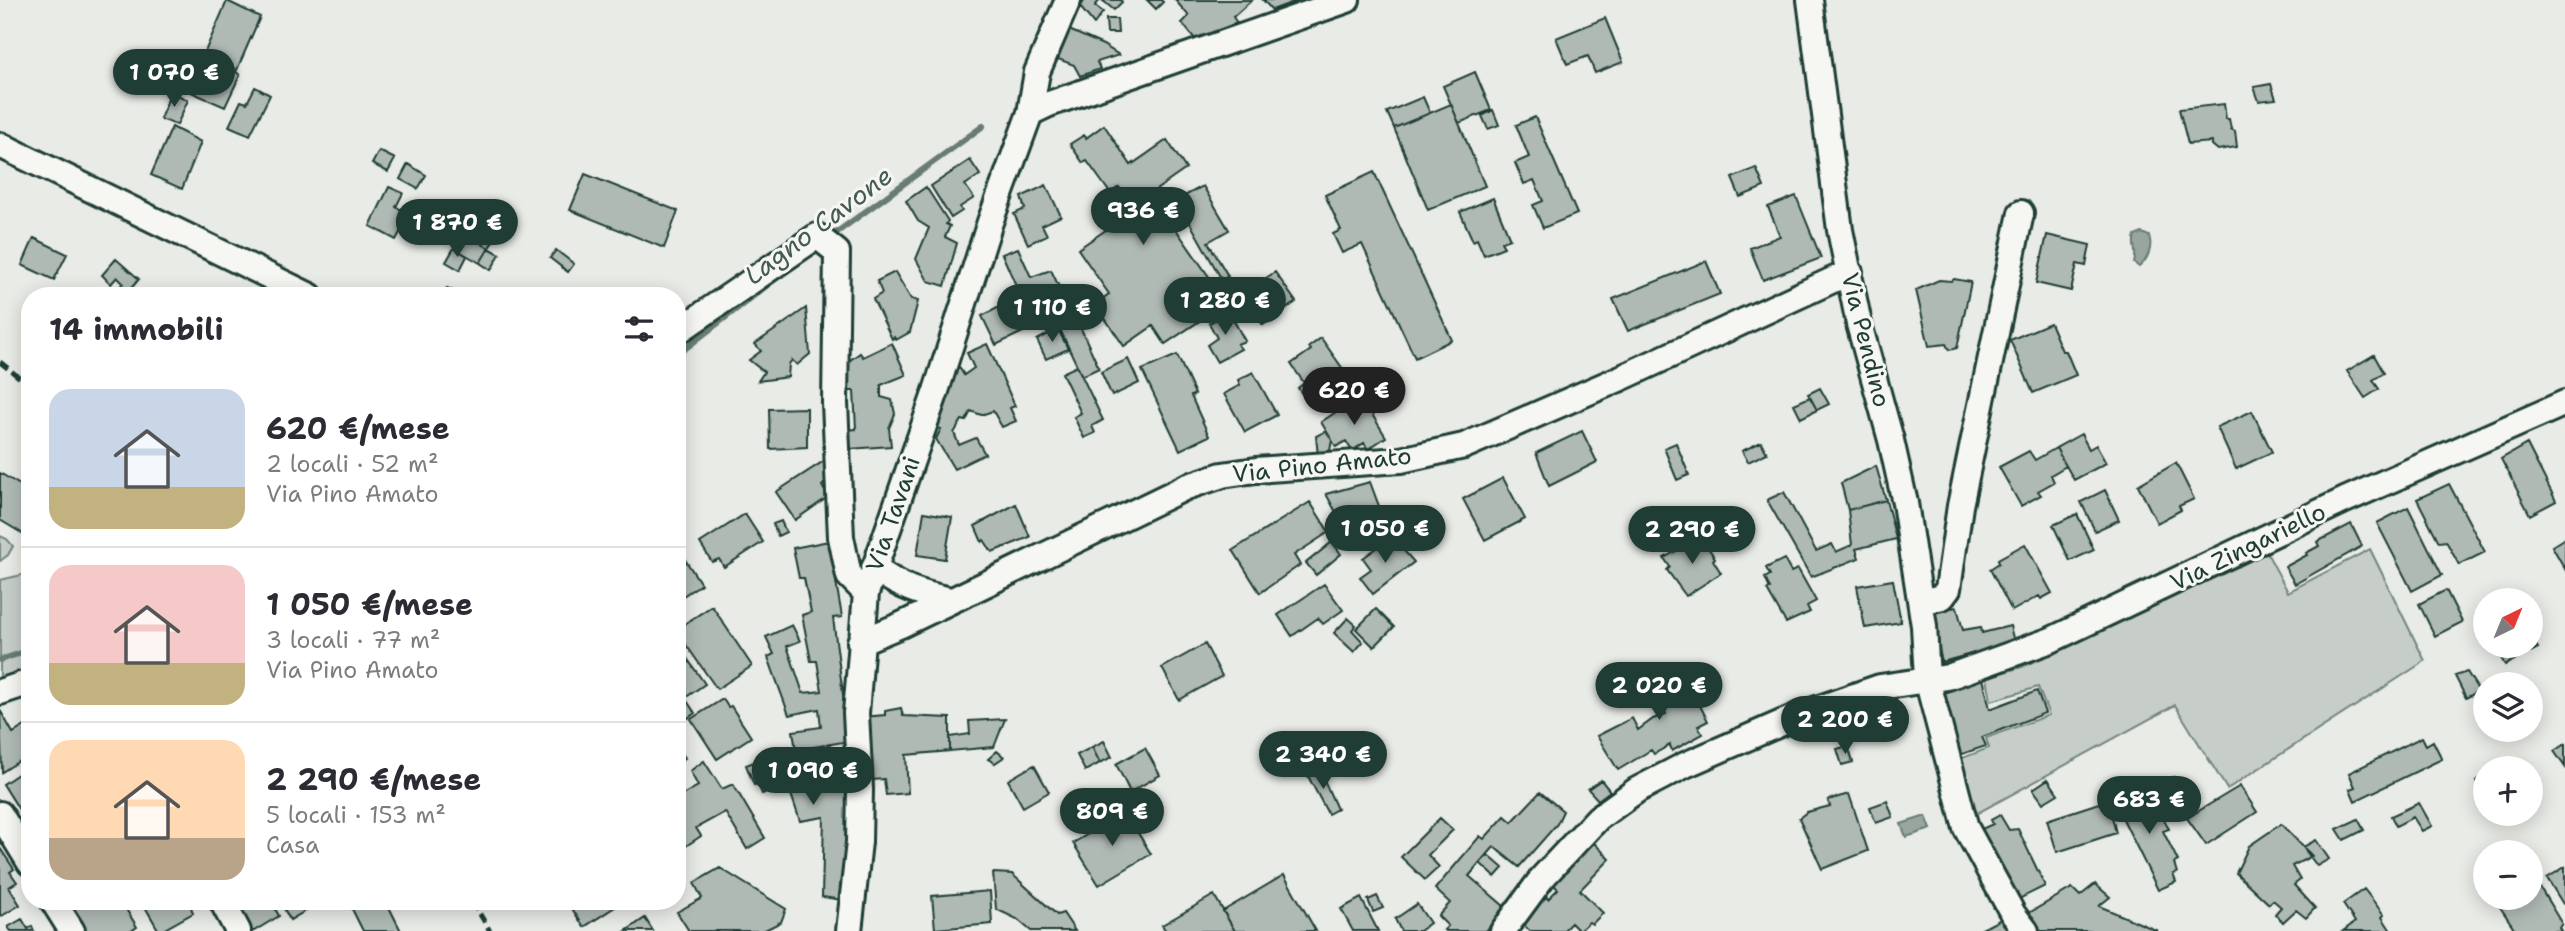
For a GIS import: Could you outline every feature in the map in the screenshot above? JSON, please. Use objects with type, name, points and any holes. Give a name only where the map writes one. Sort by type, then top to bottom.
[{"type":"street","name":"Via Tavani","points":[[849,931],[859,842],[860,789],[856,713],[866,593],[936,391],[990,222],[1030,113],[1037,72],[1068,0]]},
{"type":"street","points":[[1030,113],[1347,0]]},
{"type":"street","name":"Via Pendino","points":[[1810,0],[1840,230],[1859,324],[1891,440],[1921,602],[1927,679],[1966,828],[2013,914],[2026,931]]},
{"type":"street","points":[[0,145],[292,287]]},
{"type":"street","points":[[1921,602],[1941,597],[1948,589],[1960,506],[2021,213]]},
{"type":"street","points":[[686,325],[817,236],[837,252],[835,403],[841,537],[849,576],[866,593]]},
{"type":"street","name":"Via Pino Amato","points":[[860,642],[1186,487],[1222,475],[1256,470],[1401,460],[1464,446],[1621,378],[1850,272]]},
{"type":"street","name":"Via Zingariello","points":[[1503,931],[1542,878],[1598,818],[1637,790],[1685,765],[1800,715],[1880,687],[1948,677],[2051,640],[2345,500],[2565,403]]},
{"type":"street","points":[[874,568],[892,581],[917,593],[951,600]]},
{"type":"street","points":[[0,692],[21,685]]},
{"type":"street","points":[[0,814],[21,848]]},
{"type":"street","points":[[59,910],[72,931]]},
{"type":"street","points":[[227,910],[238,931]]},
{"type":"shaded area","points":[[2142,233],[2149,236],[2150,249],[2139,267],[2134,263],[2134,239]]},
{"type":"shaded area","points":[[0,536],[13,546],[8,555],[0,561]]},
{"type":"shaded area","points":[[2370,549],[2425,661],[2227,789],[2175,705],[1974,815],[1960,759],[1989,748],[1986,738],[2049,715],[2038,687],[1991,701],[1987,677],[2022,667],[2267,553],[2288,592]]},
{"type":"shaded area","points":[[21,575],[21,671],[0,678],[0,580]]},
{"type":"shaded area","points":[[1926,816],[1931,829],[1906,837],[1901,824]]},
{"type":"building","points":[[1085,0],[1100,0],[1095,6],[1103,12],[1094,24],[1080,7]]},
{"type":"building","points":[[1102,0],[1121,0],[1122,2],[1114,10]]},
{"type":"building","points":[[1147,0],[1161,0],[1163,2],[1156,9]]},
{"type":"building","points":[[1175,0],[1252,0],[1233,17],[1237,23],[1195,39],[1182,23],[1189,16]]},
{"type":"building","points":[[1263,0],[1299,0],[1272,10]]},
{"type":"building","points":[[227,1],[260,17],[236,72],[240,75],[225,107],[184,89],[201,52],[204,54]]},
{"type":"building","points":[[1605,18],[1623,62],[1595,73],[1588,56],[1567,64],[1556,38]]},
{"type":"building","points":[[1106,19],[1117,19],[1118,33],[1107,33]]},
{"type":"building","points":[[1069,30],[1119,55],[1097,62],[1100,69],[1080,76],[1074,65],[1058,59]]},
{"type":"building","points":[[1475,72],[1491,110],[1459,123],[1443,86]]},
{"type":"building","points":[[2271,84],[2276,99],[2259,101],[2254,87]]},
{"type":"building","points":[[255,87],[270,95],[250,135],[229,126],[241,101],[247,103]]},
{"type":"building","points":[[171,92],[188,100],[177,125],[160,119]]},
{"type":"building","points":[[1423,97],[1430,113],[1394,128],[1387,112]]},
{"type":"building","points":[[1451,104],[1485,186],[1428,210],[1394,128]]},
{"type":"building","points":[[2224,104],[2226,119],[2229,119],[2231,129],[2235,131],[2237,147],[2218,150],[2212,142],[2188,144],[2179,109]]},
{"type":"building","points":[[1493,110],[1499,125],[1488,129],[1482,116]]},
{"type":"building","points":[[1535,117],[1577,214],[1543,228],[1533,205],[1543,201],[1534,180],[1524,184],[1515,163],[1529,157],[1516,125]]},
{"type":"building","points":[[1104,125],[1131,165],[1167,140],[1186,169],[1156,190],[1164,202],[1159,205],[1219,291],[1201,304],[1204,318],[1165,344],[1153,326],[1124,346],[1095,304],[1109,294],[1078,249],[1135,210],[1119,187],[1110,193],[1087,161],[1083,163],[1070,144],[1084,135],[1086,138]]},
{"type":"building","points":[[172,127],[201,142],[182,189],[151,175]]},
{"type":"building","points":[[379,151],[395,159],[388,172],[372,164]]},
{"type":"building","points":[[970,160],[980,175],[965,185],[974,198],[960,207],[962,211],[951,218],[931,186]]},
{"type":"building","points":[[408,164],[426,175],[418,189],[400,179]]},
{"type":"building","points":[[1756,168],[1764,187],[1740,197],[1732,178]]},
{"type":"building","points":[[1374,172],[1452,340],[1415,358],[1362,244],[1342,253],[1333,234],[1341,230],[1325,195]]},
{"type":"building","points":[[585,174],[678,211],[664,248],[570,210]]},
{"type":"building","points":[[1046,185],[1061,216],[1042,225],[1047,235],[1028,244],[1014,214],[1025,209],[1021,197]]},
{"type":"building","points":[[1203,186],[1229,230],[1208,242],[1228,276],[1222,280],[1177,200]]},
{"type":"building","points":[[389,187],[403,193],[396,207],[410,214],[396,240],[370,226]]},
{"type":"building","points":[[926,187],[948,221],[946,224],[950,226],[945,237],[957,243],[945,286],[928,281],[916,259],[929,228],[918,221],[906,201]]},
{"type":"building","points":[[1796,196],[1821,258],[1763,280],[1750,248],[1780,236],[1768,207]]},
{"type":"building","points":[[1493,198],[1510,239],[1501,242],[1504,247],[1484,255],[1477,239],[1473,241],[1460,212]]},
{"type":"building","points":[[472,216],[499,231],[489,248],[463,232]]},
{"type":"building","points":[[463,232],[489,248],[480,263],[454,248]]},
{"type":"building","points":[[2047,235],[2090,245],[2086,266],[2077,264],[2071,291],[2036,283]]},
{"type":"building","points":[[34,238],[67,254],[54,280],[22,265]]},
{"type":"building","points":[[454,248],[467,256],[460,270],[446,262]]},
{"type":"building","points":[[489,248],[500,254],[491,270],[480,263]]},
{"type":"building","points":[[1018,248],[1031,277],[1051,270],[1070,310],[1034,326],[1002,254]]},
{"type":"building","points":[[556,250],[574,264],[568,272],[550,258]]},
{"type":"building","points":[[116,259],[139,279],[132,287],[120,287],[123,283],[117,277],[111,284],[102,275]]},
{"type":"building","points":[[1706,261],[1720,294],[1628,331],[1613,299]]},
{"type":"building","points":[[895,272],[911,299],[918,301],[910,332],[896,340],[894,337],[892,339],[873,299],[882,293],[877,281]]},
{"type":"building","points":[[1275,272],[1296,302],[1263,325],[1242,294]]},
{"type":"building","points":[[1939,280],[1971,282],[1957,348],[1949,350],[1946,344],[1929,346],[1916,290]]},
{"type":"building","points":[[1009,302],[1023,332],[996,345],[982,316]]},
{"type":"building","points":[[806,308],[810,354],[797,365],[792,360],[788,377],[758,381],[764,372],[749,360],[761,351],[755,344]]},
{"type":"building","points":[[1072,309],[1099,368],[1082,376],[1054,317]]},
{"type":"building","points":[[1229,312],[1245,341],[1237,344],[1241,349],[1217,362],[1207,345],[1217,338],[1209,323]]},
{"type":"building","points":[[2050,323],[2076,375],[2033,393],[2010,340]]},
{"type":"building","points":[[1058,329],[1068,349],[1046,359],[1037,340]]},
{"type":"building","points":[[1321,338],[1348,376],[1336,385],[1333,382],[1307,401],[1298,388],[1304,383],[1291,364],[1311,350],[1309,347]]},
{"type":"building","points":[[892,343],[906,375],[881,385],[881,397],[892,400],[895,414],[889,428],[891,446],[849,449],[848,430],[856,429],[854,391],[849,391],[846,363],[860,353],[863,357]]},
{"type":"building","points":[[987,344],[1015,406],[1010,408],[1016,421],[1002,427],[993,411],[981,415],[971,411],[966,421],[962,420],[954,433],[959,445],[976,438],[985,454],[954,469],[936,439],[941,429],[933,427],[957,364],[964,375],[974,368],[967,353]]},
{"type":"building","points":[[1177,355],[1195,394],[1191,396],[1209,436],[1180,450],[1142,370]]},
{"type":"building","points":[[2374,355],[2384,373],[2373,380],[2379,389],[2365,398],[2347,371]]},
{"type":"building","points":[[1128,359],[1139,383],[1112,396],[1101,372]]},
{"type":"building","points":[[1077,366],[1103,420],[1092,426],[1095,433],[1084,438],[1074,417],[1081,413],[1062,373]]},
{"type":"building","points":[[1253,372],[1277,415],[1245,432],[1224,394],[1240,385],[1238,380]]},
{"type":"building","points":[[1820,388],[1829,404],[1817,410],[1808,394]]},
{"type":"building","points":[[1810,397],[1817,410],[1801,418],[1794,404]]},
{"type":"building","points":[[1363,400],[1386,437],[1368,449],[1364,443],[1352,451],[1346,441],[1336,447],[1321,422],[1348,404],[1351,408]]},
{"type":"building","points":[[807,408],[807,447],[770,449],[769,409]]},
{"type":"building","points":[[2252,411],[2272,452],[2236,469],[2217,427]]},
{"type":"building","points":[[1326,431],[1332,440],[1329,456],[1318,456],[1316,436]]},
{"type":"building","points":[[1582,431],[1597,462],[1549,486],[1536,453]]},
{"type":"building","points":[[2081,434],[2089,449],[2096,445],[2106,463],[2074,480],[2056,448]]},
{"type":"building","points":[[1761,442],[1767,453],[1748,462],[1742,451]]},
{"type":"building","points":[[1676,443],[1689,475],[1677,480],[1664,448]]},
{"type":"building","points":[[2527,444],[2556,501],[2530,515],[2501,459]]},
{"type":"building","points":[[2056,448],[2066,466],[2051,475],[2054,482],[2038,491],[2041,495],[2021,506],[1999,467],[2029,451],[2035,460]]},
{"type":"building","points":[[824,461],[828,480],[822,486],[828,497],[795,520],[776,492]]},
{"type":"building","points":[[2176,463],[2194,499],[2179,506],[2181,510],[2157,523],[2138,485]]},
{"type":"building","points":[[1876,466],[1886,500],[1848,510],[1841,483]]},
{"type":"building","points":[[0,473],[21,486],[21,533],[0,520]]},
{"type":"building","points":[[1503,478],[1525,519],[1485,540],[1463,499]]},
{"type":"building","points":[[1370,482],[1380,509],[1342,523],[1326,494]]},
{"type":"building","points":[[2449,484],[2485,552],[2459,565],[2446,541],[2439,542],[2417,499]]},
{"type":"building","points":[[2105,490],[2119,520],[2095,531],[2081,502]]},
{"type":"building","points":[[1784,492],[1816,551],[1832,544],[1836,552],[1852,545],[1848,510],[1886,500],[1896,539],[1856,549],[1859,558],[1811,577],[1767,500]]},
{"type":"building","points":[[1310,502],[1329,532],[1294,555],[1300,565],[1260,593],[1233,550]]},
{"type":"building","points":[[1016,504],[1030,537],[992,552],[984,540],[982,542],[975,526]]},
{"type":"building","points":[[2408,507],[2442,575],[2412,591],[2377,523]]},
{"type":"building","points":[[924,512],[952,517],[945,559],[917,555]]},
{"type":"building","points":[[745,514],[763,542],[724,567],[719,559],[712,562],[700,543]]},
{"type":"building","points":[[2077,514],[2094,550],[2070,561],[2053,525]]},
{"type":"building","points":[[781,521],[786,532],[778,536],[773,524]]},
{"type":"building","points":[[2351,524],[2362,546],[2295,584],[2285,567],[2319,546],[2317,542]]},
{"type":"building","points":[[1392,537],[1414,562],[1373,594],[1360,577],[1371,569],[1363,558]]},
{"type":"building","points":[[1701,537],[1721,573],[1686,596],[1667,570],[1670,567],[1664,558]]},
{"type":"building","points":[[2565,538],[2565,569],[2552,546]]},
{"type":"building","points":[[829,541],[842,617],[833,618],[849,741],[796,750],[793,731],[821,727],[819,709],[789,715],[768,657],[774,654],[766,637],[792,625],[800,641],[787,646],[803,693],[822,691],[817,661],[811,661],[802,615],[811,612],[804,578],[799,578],[793,548]]},
{"type":"building","points":[[1332,542],[1341,554],[1316,575],[1306,563]]},
{"type":"building","points":[[2025,544],[2052,593],[2041,599],[2039,596],[2012,611],[1990,569],[1999,563],[1998,559]]},
{"type":"building","points":[[1784,559],[1791,572],[1798,569],[1816,601],[1807,606],[1810,612],[1786,623],[1767,590],[1770,589],[1765,578],[1770,575],[1766,568]]},
{"type":"building","points":[[686,561],[701,584],[686,594]]},
{"type":"building","points":[[1893,580],[1901,622],[1865,628],[1857,586]]},
{"type":"building","points":[[1324,584],[1343,610],[1323,624],[1318,618],[1292,636],[1278,615]]},
{"type":"building","points":[[2446,590],[2462,622],[2435,636],[2419,604]]},
{"type":"building","points":[[712,606],[752,666],[717,689],[686,645],[686,623]]},
{"type":"building","points":[[1957,607],[1963,630],[1981,627],[1982,633],[2010,626],[2014,642],[1942,662],[1934,627],[1927,612]]},
{"type":"building","points":[[1376,609],[1394,627],[1374,647],[1356,629]]},
{"type":"building","points":[[1348,618],[1356,625],[1352,630],[1363,642],[1354,652],[1334,633]]},
{"type":"building","points":[[1205,644],[1222,676],[1179,700],[1162,668]]},
{"type":"building","points":[[686,657],[705,684],[686,697]]},
{"type":"building","points":[[2501,658],[2519,658],[2505,665]]},
{"type":"building","points":[[1678,663],[1708,721],[1698,726],[1703,734],[1672,751],[1670,745],[1654,754],[1651,750],[1618,770],[1597,736],[1632,718],[1638,730],[1653,719],[1666,714],[1647,679]]},
{"type":"building","points":[[2467,672],[2473,682],[2473,694],[2466,698],[2455,676]]},
{"type":"building","points":[[1983,678],[1990,709],[2037,691],[2045,713],[1982,737],[1986,746],[1956,756],[1944,693]]},
{"type":"building","points":[[723,699],[728,707],[731,706],[751,737],[717,759],[691,719]]},
{"type":"building","points":[[686,700],[695,713],[686,719]]},
{"type":"building","points":[[901,708],[903,716],[950,718],[950,751],[906,755],[908,793],[886,795],[884,779],[872,780],[863,717],[885,715],[885,711]]},
{"type":"building","points":[[0,710],[13,733],[21,728],[21,760],[2,772]]},
{"type":"building","points":[[1005,719],[994,747],[950,751],[950,737],[970,734],[969,721]]},
{"type":"building","points":[[2422,737],[2426,745],[2433,741],[2442,759],[2355,801],[2350,789],[2355,787],[2349,773]]},
{"type":"building","points":[[1104,741],[1112,757],[1100,763],[1092,747]]},
{"type":"building","points":[[2565,744],[2565,767],[2554,751]]},
{"type":"building","points":[[1848,746],[1853,762],[1842,765],[1837,749]]},
{"type":"building","points":[[1092,747],[1100,763],[1085,771],[1077,755]]},
{"type":"building","points":[[791,748],[796,763],[820,757],[823,775],[850,777],[843,900],[822,897],[824,817],[800,821],[788,785],[762,794],[758,784],[754,785],[746,765]]},
{"type":"building","points":[[1145,748],[1160,775],[1130,792],[1116,764]]},
{"type":"building","points":[[997,751],[1004,757],[995,763],[988,759]]},
{"type":"building","points":[[704,761],[722,789],[733,784],[765,838],[747,849],[725,812],[696,828],[701,836],[686,846],[686,793],[698,786],[690,771]]},
{"type":"building","points":[[1034,765],[1049,792],[1023,807],[1008,780]]},
{"type":"building","points":[[1319,769],[1337,809],[1328,814],[1308,776]]},
{"type":"building","points":[[21,772],[21,813],[3,784]]},
{"type":"building","points":[[2174,777],[2178,786],[2148,799],[2143,789]]},
{"type":"building","points":[[2048,779],[2058,794],[2043,803],[2033,789]]},
{"type":"building","points":[[1601,780],[1610,791],[1598,800],[1588,789]]},
{"type":"building","points":[[2240,786],[2257,812],[2206,845],[2187,818]]},
{"type":"building","points":[[2143,789],[2148,801],[2154,800],[2169,829],[2163,831],[2178,861],[2174,863],[2177,873],[2173,874],[2176,882],[2158,890],[2114,801]]},
{"type":"building","points":[[1540,792],[1563,811],[1557,824],[1519,867],[1494,847],[1469,876],[1505,907],[1486,931],[1444,930],[1448,926],[1438,916],[1450,903],[1435,889],[1480,836],[1484,839],[1505,816],[1512,822]]},
{"type":"building","points":[[1849,794],[1868,851],[1822,869],[1799,818],[1807,812],[1830,806],[1828,800]]},
{"type":"building","points":[[2108,800],[2116,833],[2057,852],[2047,820]]},
{"type":"building","points":[[1887,801],[1893,817],[1876,823],[1870,807]]},
{"type":"building","points":[[2419,803],[2432,826],[2422,831],[2413,817],[2396,826],[2391,816]]},
{"type":"building","points":[[1125,812],[1151,854],[1099,885],[1073,843]]},
{"type":"building","points":[[2000,815],[2009,830],[2018,829],[2045,886],[2013,902],[1975,832],[1993,824],[1991,820]]},
{"type":"building","points":[[1440,818],[1453,830],[1428,855],[1439,867],[1425,880],[1401,857]]},
{"type":"building","points":[[2358,819],[2364,830],[2344,840],[2337,829]]},
{"type":"building","points":[[2281,824],[2312,856],[2292,866],[2300,880],[2294,885],[2315,908],[2306,918],[2296,910],[2283,922],[2275,914],[2281,907],[2273,900],[2269,904],[2236,873],[2249,846]]},
{"type":"building","points":[[2316,840],[2329,859],[2317,866],[2303,847]]},
{"type":"building","points":[[1594,843],[1610,859],[1580,890],[1603,913],[1592,924],[1589,922],[1579,931],[1571,923],[1563,931],[1530,931],[1519,921],[1536,902],[1539,904],[1546,897],[1548,899],[1558,889],[1550,881]]},
{"type":"building","points":[[0,848],[14,869],[10,872],[17,882],[9,887],[20,905],[0,917]]},
{"type":"building","points":[[1488,855],[1503,868],[1495,877],[1480,863]]},
{"type":"building","points":[[2565,867],[2565,903],[2563,904],[2547,878]]},
{"type":"building","points":[[720,868],[786,909],[781,922],[763,931],[689,931],[677,912],[686,910],[686,907],[702,898],[694,883]]},
{"type":"building","points":[[993,873],[1012,874],[1057,915],[1063,913],[1075,931],[1031,931],[1017,919],[996,909]]},
{"type":"building","points":[[1284,875],[1316,931],[1235,931],[1223,911]]},
{"type":"building","points":[[2095,884],[2110,897],[2099,906],[2158,931],[2037,931],[2022,917],[2072,888],[2080,896]]},
{"type":"building","points":[[2364,889],[2384,915],[2382,917],[2391,931],[2343,931],[2355,922],[2343,904]]},
{"type":"building","points":[[990,891],[992,924],[935,929],[932,896]]},
{"type":"building","points":[[2543,893],[2562,924],[2559,927],[2561,931],[2516,931],[2502,910],[2543,910]]},
{"type":"building","points":[[1214,895],[1235,931],[1166,931],[1162,925]]},
{"type":"building","points":[[1377,896],[1383,908],[1373,912],[1368,900]]},
{"type":"building","points":[[1361,898],[1378,931],[1353,931],[1341,909]]},
{"type":"building","points":[[1417,904],[1430,923],[1419,931],[1401,931],[1395,919]]},
{"type":"building","points":[[72,910],[127,910],[137,927],[131,931],[85,931]]},
{"type":"building","points":[[147,910],[192,910],[193,913],[159,931]]},
{"type":"building","points":[[237,910],[276,910],[279,916],[250,931]]},
{"type":"building","points":[[285,910],[307,910],[290,920]]},
{"type":"building","points":[[352,910],[390,910],[401,931],[363,931]]},
{"type":"building","points":[[573,910],[610,910],[584,927]]},
{"type":"building","points":[[2005,917],[2013,931],[1978,931]]},
{"type":"building","points":[[645,918],[653,931],[626,931]]},
{"type":"building","points":[[22,919],[28,929],[32,926],[34,931],[11,931],[8,927]]},
{"type":"waterway","name":"Lagno Cavone","points":[[829,238],[983,126]]},
{"type":"waterway","name":"Lagno Cavone","points":[[686,348],[778,277]]},
{"type":"waterway","name":"Lagno Cavone","points":[[0,660],[21,653]]},
{"type":"railway","points":[[0,362],[21,379]]},
{"type":"railway","points":[[477,910],[490,931]]}]
